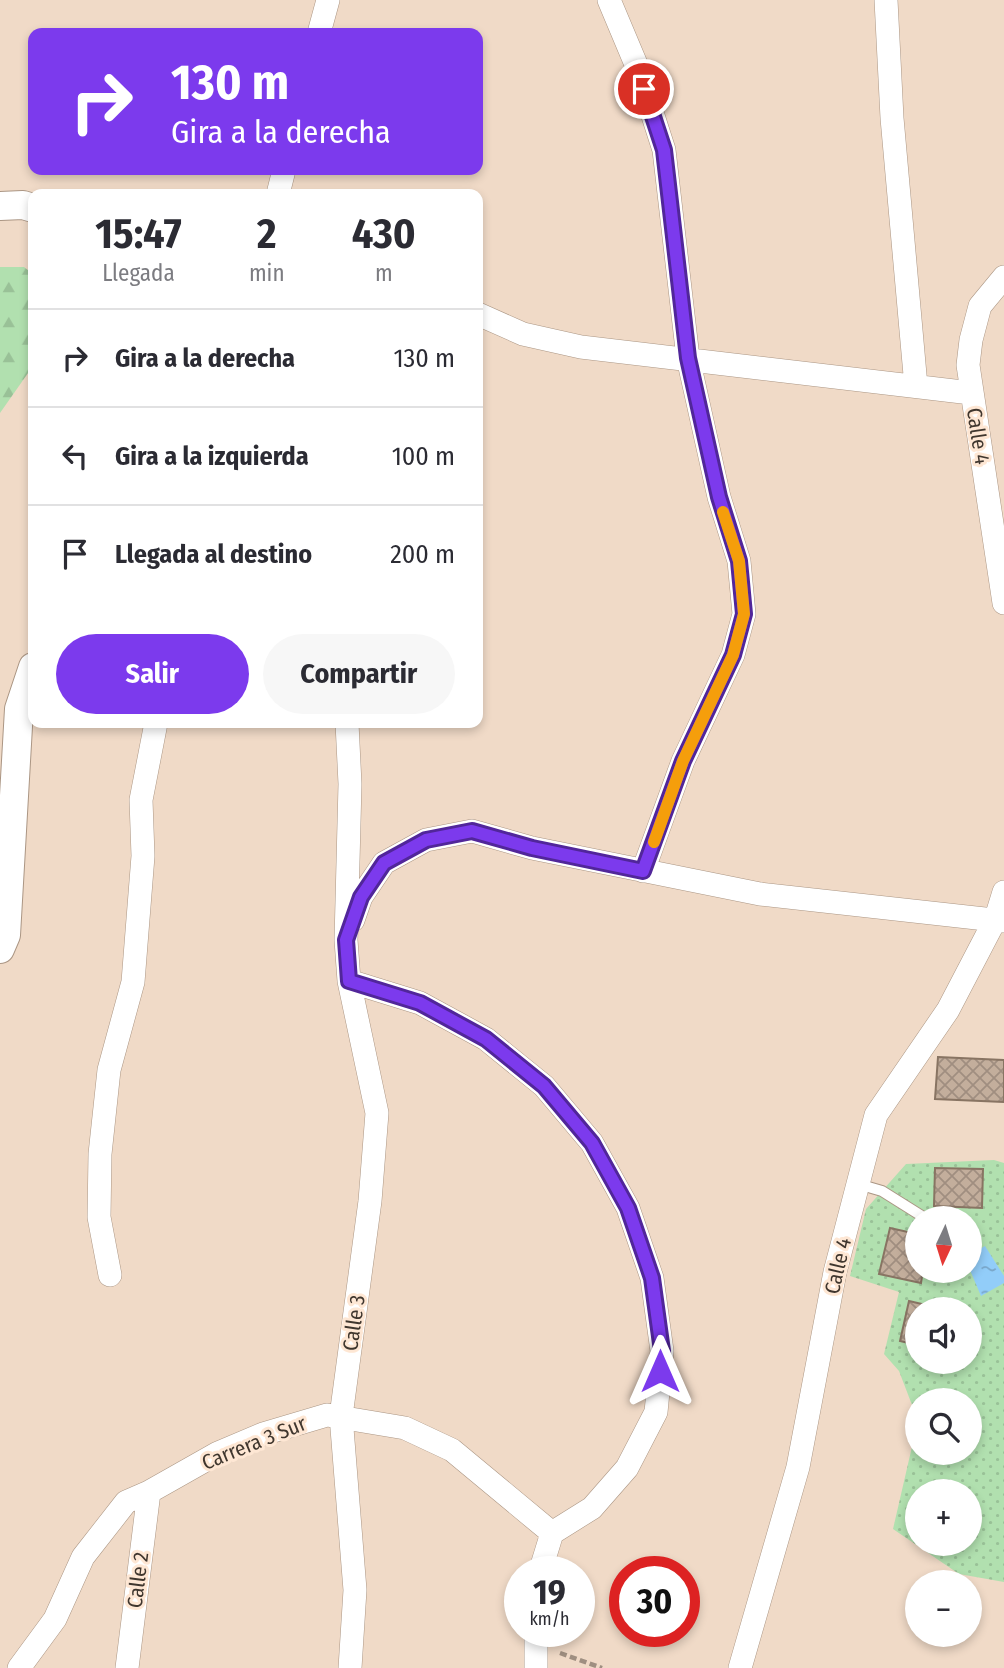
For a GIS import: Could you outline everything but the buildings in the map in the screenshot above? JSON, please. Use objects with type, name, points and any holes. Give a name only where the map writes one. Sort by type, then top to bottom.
[{"type":"street","points":[[320,28],[328,0]]},
{"type":"street","points":[[609,0],[638,69],[664,150],[688,358],[719,497],[739,561],[744,614],[733,655],[683,761],[643,871]]},
{"type":"street","points":[[886,0],[892,118],[916,386]]},
{"type":"street","points":[[0,206],[28,206]]},
{"type":"street","name":"Calle 4","points":[[1004,277],[980,306],[968,365],[1004,603]]},
{"type":"street","points":[[483,316],[523,334],[581,347],[971,393]]},
{"type":"street","points":[[0,949],[6,935],[19,709],[28,682]]},
{"type":"street","points":[[110,1275],[99,1217],[100,1154],[110,1070],[133,982],[143,856],[141,800],[155,728]]},
{"type":"street","name":"Calle 3","points":[[347,728],[350,784],[346,940],[349,981],[377,1113],[370,1201],[342,1418],[355,1590],[349,1668]]},
{"type":"street","points":[[346,940],[361,897],[384,863],[426,840],[472,831],[532,848],[760,894],[1000,920]]},
{"type":"street","name":"Calle 4","points":[[740,1668],[798,1467],[835,1272],[876,1115],[948,1010],[1000,920],[1004,892]]},
{"type":"street","points":[[349,981],[420,1003],[486,1039],[544,1086],[592,1143],[628,1208],[652,1278],[662,1351],[656,1412],[627,1468],[592,1508],[552,1533],[545,1556]]},
{"type":"street","name":"Carrera 3 Sur","points":[[19,1668],[55,1619],[83,1557],[126,1502],[218,1453],[263,1434],[327,1415],[405,1428],[452,1450],[552,1533]]},
{"type":"street","name":"Calle 2","points":[[127,1668],[149,1492]]},
{"type":"street","points":[[536,1647],[536,1668]]},
{"type":"lane","points":[[858,1184],[882,1191],[906,1206]]},
{"type":"path","points":[[556,1647],[602,1668]]},
{"type":"green space","points":[[0,267],[24,267],[28,270],[28,373],[0,413]]},
{"type":"green space","points":[[994,1160],[1004,1163],[1004,1582],[982,1578],[982,1570],[953,1570],[933,1556],[982,1556],[982,1479],[905,1479],[905,1537],[893,1529],[908,1465],[982,1465],[982,1388],[906,1388],[899,1371],[884,1354],[899,1292],[850,1276],[866,1209],[906,1164]]},
{"type":"water","points":[[985,1246],[1004,1276],[1004,1283],[981,1296],[976,1283],[982,1283],[982,1248]]},
{"type":"slow traffic","points":[[654,842],[683,761],[733,655],[744,614],[739,561],[723,512]]},
{"type":"route","points":[[644,89],[664,150],[688,358],[719,497],[739,561],[744,614],[733,655],[683,761],[643,871],[532,848],[472,831],[426,840],[384,863],[361,897],[346,940],[349,981],[420,1003],[486,1039],[544,1086],[592,1143],[628,1208],[652,1278],[662,1351],[660,1371]]}]
